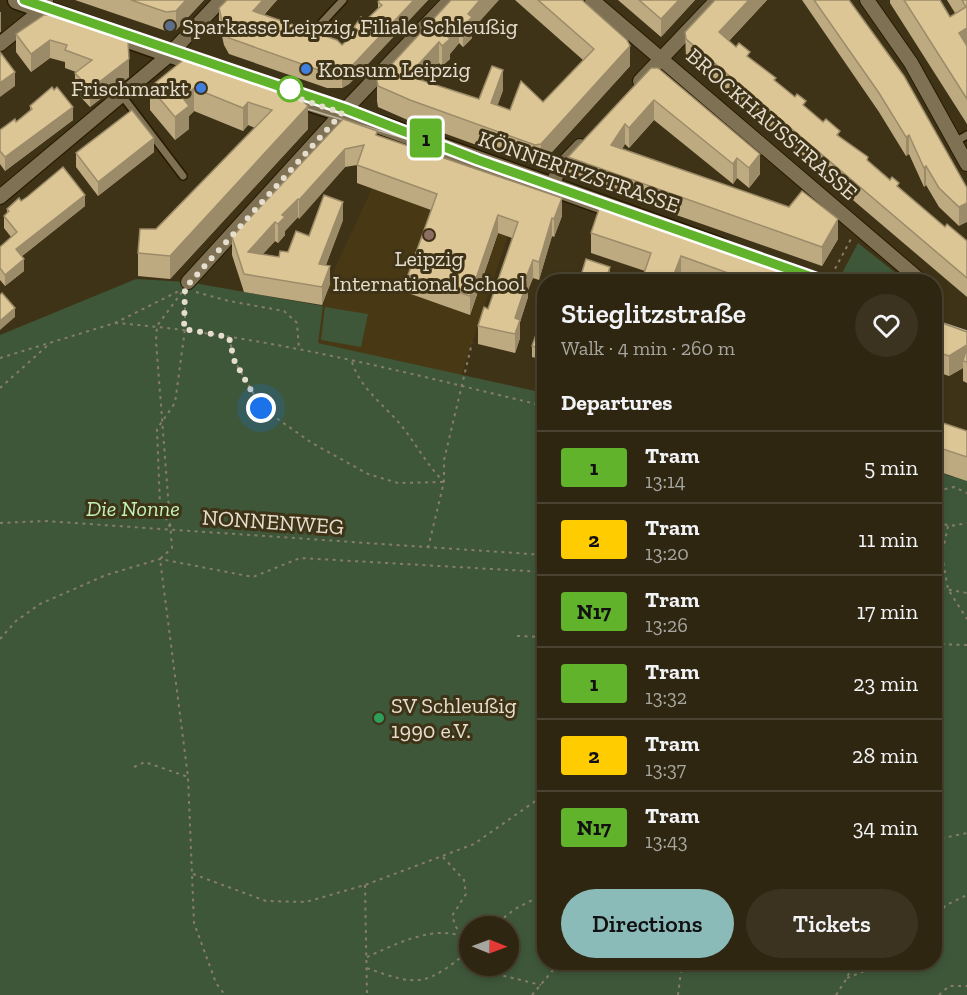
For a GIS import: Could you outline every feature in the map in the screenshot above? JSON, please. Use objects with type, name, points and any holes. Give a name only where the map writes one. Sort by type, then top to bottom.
[{"type":"main road","points":[[17,0],[44,4],[170,54],[225,73]]},
{"type":"main road","name":"KÖNNERITZSTRASSE","points":[[262,86],[742,255]]},
{"type":"street","points":[[0,197],[123,97],[170,54],[221,0]]},
{"type":"street","points":[[186,285],[342,113],[450,0]]},
{"type":"street","name":"BROCKHAUSSTRASSE","points":[[592,0],[663,58],[913,274]]},
{"type":"street","points":[[627,95],[717,0]]},
{"type":"street","points":[[867,0],[961,138],[967,164]]},
{"type":"street","points":[[0,44],[44,4]]},
{"type":"street","points":[[551,188],[560,167],[590,135]]},
{"type":"lane","points":[[337,48],[317,28],[344,0]]},
{"type":"lane","points":[[123,97],[183,176]]},
{"type":"path","points":[[832,274],[858,225]]},
{"type":"path","points":[[0,639],[16,621],[40,604],[106,575],[160,559],[172,548],[156,341],[157,326],[186,285]]},
{"type":"path","points":[[172,529],[160,506],[156,429],[175,403],[184,329],[186,285]]},
{"type":"path","points":[[0,358],[115,323],[186,285],[229,301],[284,311],[297,323],[299,349]]},
{"type":"path","points":[[115,323],[184,329],[299,349],[537,404]]},
{"type":"path","points":[[229,337],[234,360],[261,408],[312,443],[368,474],[398,483],[444,482]]},
{"type":"path","points":[[428,548],[444,482],[444,460],[471,342]]},
{"type":"path","points":[[0,388],[50,343]]},
{"type":"path","points":[[352,362],[357,378],[402,426],[432,471],[444,482]]},
{"type":"path","points":[[942,490],[954,487],[967,492]]},
{"type":"path","name":"NONNENWEG","points":[[0,523],[44,521],[537,555]]},
{"type":"path","points":[[942,523],[948,526],[966,522]]},
{"type":"path","points":[[948,526],[942,555],[948,590],[967,619]]},
{"type":"path","points":[[160,559],[253,577],[300,558],[537,572]]},
{"type":"path","points":[[160,559],[188,777],[194,923],[216,983],[225,995]]},
{"type":"path","points":[[942,589],[967,593]]},
{"type":"path","points":[[516,636],[537,637]]},
{"type":"path","points":[[942,644],[967,645]]},
{"type":"path","points":[[134,767],[145,762],[188,777]]},
{"type":"path","points":[[193,874],[266,901],[306,902],[365,885],[474,844],[537,800]]},
{"type":"path","points":[[942,838],[967,833]]},
{"type":"path","points":[[443,856],[464,880],[466,894],[452,916],[459,931]]},
{"type":"path","points":[[365,885],[367,995]]},
{"type":"path","points":[[942,910],[946,905],[967,895]]},
{"type":"path","points":[[506,916],[537,898]]},
{"type":"path","points":[[367,957],[430,933],[459,936]]},
{"type":"path","points":[[367,968],[402,981],[425,981],[459,959]]},
{"type":"path","points":[[532,995],[553,970]]},
{"type":"path","points":[[678,995],[681,970]]},
{"type":"path","points":[[836,995],[851,970]]},
{"type":"path","points":[[848,978],[868,970]]},
{"type":"path","points":[[504,976],[541,985]]},
{"type":"path","points":[[939,995],[949,986],[967,986]]},
{"type":"shaded area","name":"Leipzig International School","points":[[383,155],[520,200],[461,376],[317,343],[323,306],[334,270],[369,195]]},
{"type":"green space","points":[[858,243],[897,274],[842,274]]},
{"type":"green space","name":"Die Nonne","points":[[136,279],[188,282],[323,306],[318,343],[537,391],[537,970],[942,970],[942,473],[953,477],[967,450],[967,995],[0,995],[0,335]]},
{"type":"green space","points":[[325,307],[368,314],[361,347],[321,340]]},
{"type":"building","points":[[131,0],[186,0],[176,11],[166,12]]},
{"type":"building","points":[[227,0],[263,0],[253,11],[337,40],[342,45],[358,30],[354,27],[361,17],[365,21],[382,5],[378,2],[380,0],[414,0],[349,69],[342,73],[327,73],[229,38],[224,30],[219,8]]},
{"type":"building","points":[[451,0],[480,0],[468,14],[472,17],[463,27],[459,23],[447,36],[450,39],[442,46],[439,42],[408,76],[479,99],[492,66],[503,70],[491,103],[510,110],[521,81],[543,102],[594,49],[538,0],[582,0],[627,40],[630,46],[541,144],[535,145],[410,100],[378,86],[377,80]]},
{"type":"building","points":[[639,0],[679,0],[661,19]]},
{"type":"building","points":[[715,0],[749,0],[719,32],[736,47],[739,43],[750,52],[747,56],[776,78],[774,80],[795,97],[797,94],[806,101],[803,105],[823,122],[826,119],[840,131],[837,135],[868,157],[867,160],[890,180],[892,177],[899,183],[897,186],[945,227],[947,224],[967,241],[967,278],[686,39],[685,32]]},
{"type":"building","points":[[814,0],[849,0],[904,76],[967,188],[967,203],[959,207],[939,188],[926,166],[924,168],[909,135],[906,137],[879,93]]},
{"type":"building","points":[[904,0],[940,0],[950,17],[966,7],[962,0],[967,0],[967,28],[959,33],[967,46],[967,99]]},
{"type":"building","points":[[44,15],[51,15],[128,41],[129,59],[90,89],[75,73],[92,60],[65,50],[67,45],[50,40],[31,54],[16,34]]},
{"type":"building","points":[[0,52],[15,72],[0,83]]},
{"type":"building","points":[[187,57],[301,99],[308,106],[170,256],[138,253],[140,229],[156,229],[272,110],[248,102],[243,108],[194,88],[183,98],[189,106],[175,117],[150,87]]},
{"type":"building","points":[[651,68],[658,68],[760,154],[749,168],[737,158],[733,164],[654,100],[629,128],[625,124],[611,145],[789,207],[802,191],[838,219],[822,247],[568,157]]},
{"type":"building","points":[[52,87],[54,90],[57,87],[73,107],[5,157],[0,151],[0,130],[15,119],[16,122],[32,109],[30,106]]},
{"type":"building","points":[[132,110],[154,138],[98,182],[76,153]]},
{"type":"building","points":[[343,119],[377,131],[376,135],[562,198],[554,219],[552,218],[539,262],[533,260],[526,278],[528,279],[515,318],[520,320],[515,334],[478,326],[484,307],[488,309],[518,222],[498,215],[470,296],[408,275],[437,194],[357,165],[364,145],[345,149],[299,200],[282,215],[285,217],[278,224],[275,222],[248,252],[279,257],[280,251],[288,252],[296,231],[309,236],[324,195],[343,202],[319,264],[330,266],[322,287],[244,274],[232,237]]},
{"type":"building","points":[[63,167],[85,195],[16,249],[24,259],[5,275],[0,268],[0,247],[17,232],[4,216],[9,211],[7,209],[19,198],[21,201],[27,197]]},
{"type":"building","points":[[599,209],[696,242],[697,238],[800,274],[731,274],[681,256],[674,274],[644,274],[651,253],[591,233]]},
{"type":"building","points":[[586,259],[610,267],[608,274],[581,274]]},
{"type":"building","points":[[2,293],[15,308],[0,321],[0,295]]},
{"type":"building","points":[[942,323],[967,332],[967,345],[949,356],[943,354]]},
{"type":"building","points":[[537,332],[537,347],[532,346]]},
{"type":"building","points":[[967,348],[967,362],[963,361]]},
{"type":"building","points":[[942,423],[967,431],[967,457],[942,449]]},
{"type":"tram line","points":[[24,0],[346,109],[478,160],[803,274]]},
{"type":"tram line","name":"1","points":[[24,0],[122,35],[210,61],[421,136],[478,160],[803,274]]},
{"type":"tram line","points":[[291,104],[403,138]]},
{"type":"tram line","points":[[942,323],[967,331]]},
{"type":"place","name":"Sparkasse Leipzig, Filiale Schleußig","points":[[170,26]]},
{"type":"place","name":"Konsum Leipzig","points":[[306,69]]},
{"type":"place","name":"Frischmarkt","points":[[201,88]]},
{"type":"place","name":"Leipzig International School","points":[[429,235]]},
{"type":"place","name":"SV Schleußig 1990 e.V.","points":[[379,718]]},
{"type":"route","points":[[261,408],[234,360],[229,337],[184,329],[185,288],[342,113],[288,95],[290,89]]}]
